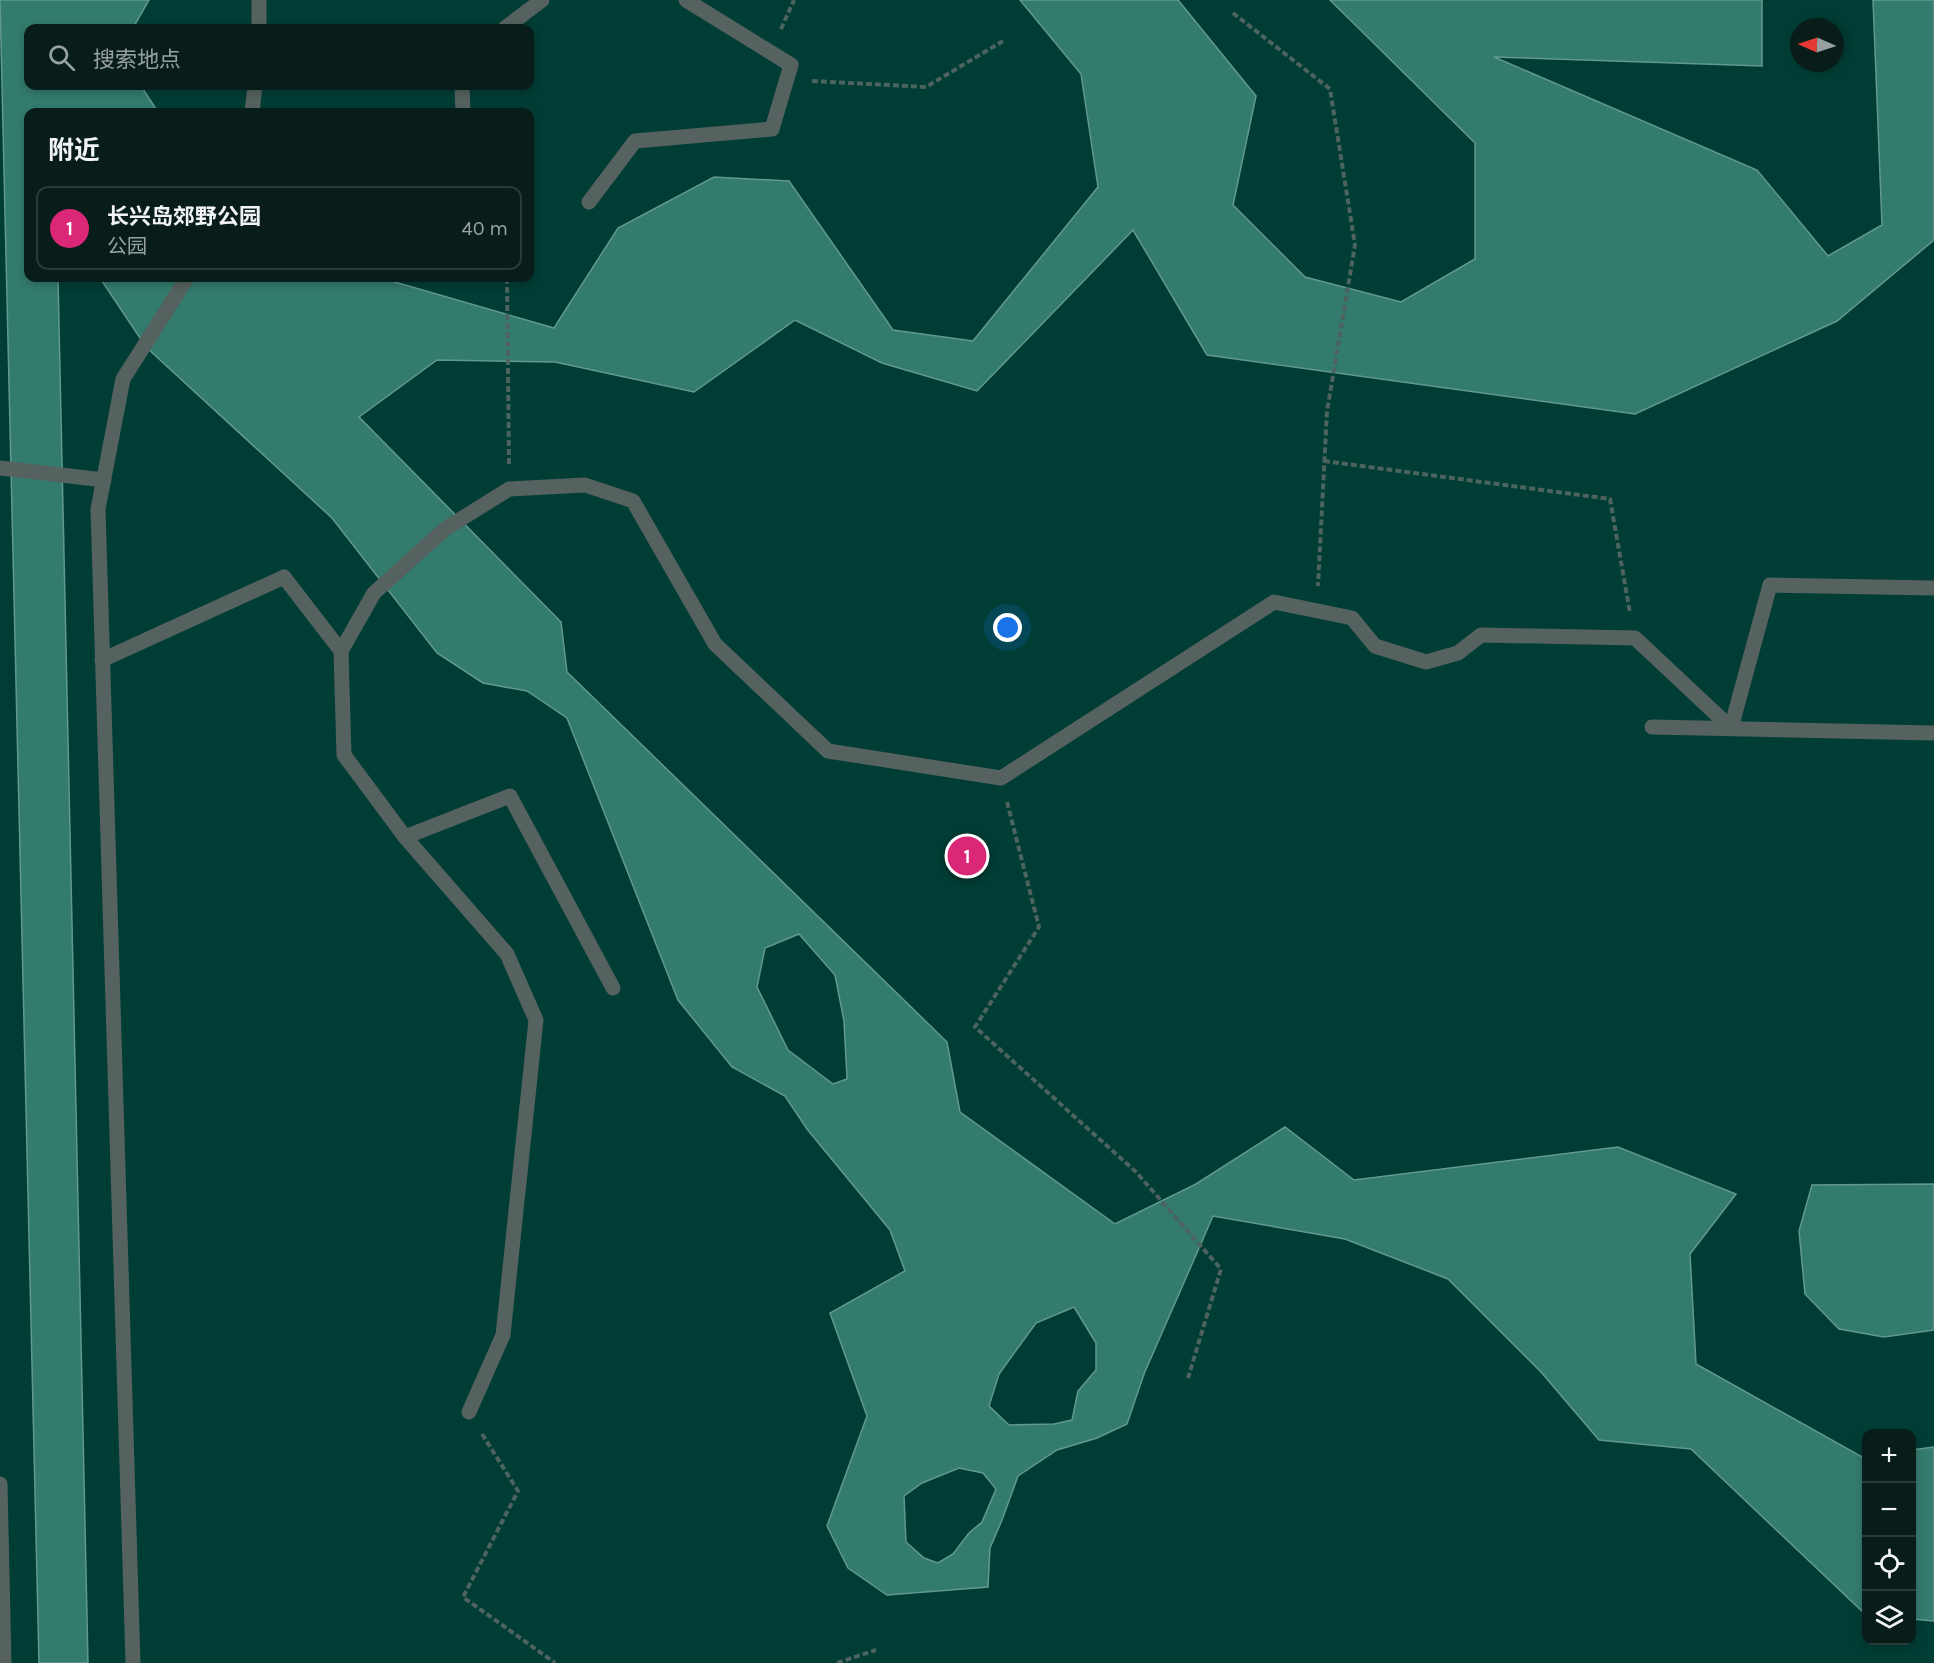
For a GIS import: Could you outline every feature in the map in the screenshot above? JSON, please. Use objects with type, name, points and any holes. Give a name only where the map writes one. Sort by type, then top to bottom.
[{"type":"street","points":[[259,0],[260,24]]},
{"type":"street","points":[[510,24],[542,0]]},
{"type":"street","points":[[589,202],[635,141],[772,129],[791,65],[686,0]]},
{"type":"street","points":[[252,108],[255,90]]},
{"type":"street","points":[[462,90],[463,108]]},
{"type":"street","points":[[133,1663],[98,509],[123,380],[184,282]]},
{"type":"street","points":[[0,468],[104,480]]},
{"type":"street","points":[[469,1412],[503,1335],[536,1020],[507,954],[405,837],[344,755],[341,651],[374,593],[445,529],[509,489],[585,485],[633,501],[715,644],[828,751],[1001,778],[1274,602],[1352,618],[1375,646],[1426,662],[1458,653],[1481,635],[1635,638],[1731,728]]},
{"type":"street","points":[[102,660],[284,577],[341,651]]},
{"type":"street","points":[[1731,728],[1770,585],[1934,588]]},
{"type":"street","points":[[1652,727],[1934,733]]},
{"type":"street","points":[[405,837],[510,796],[613,988]]},
{"type":"street","points":[[0,1484],[4,1663]]},
{"type":"path","points":[[1233,13],[1330,89],[1355,245],[1326,411],[1317,611]]},
{"type":"path","points":[[787,80],[926,87],[1003,41]]},
{"type":"path","points":[[507,282],[509,489]]},
{"type":"path","points":[[1324,461],[1610,499],[1635,638]]},
{"type":"path","points":[[1001,778],[1039,927],[975,1027],[1136,1172],[1221,1269],[1188,1378]]},
{"type":"path","points":[[469,1412],[518,1491],[463,1597],[555,1663]]},
{"type":"path","points":[[837,1663],[876,1650]]},
{"type":"shaded area","points":[[0,0],[1934,0],[1934,1663],[0,1663]]},
{"type":"shaded area","points":[[0,0],[149,0],[135,24],[24,24],[24,90],[144,90],[155,108],[24,108],[24,282],[58,282],[88,1663],[39,1663]]},
{"type":"shaded area","points":[[1020,0],[1178,0],[1256,96],[1233,205],[1305,277],[1401,302],[1475,259],[1475,143],[1330,0],[1762,0],[1762,66],[1494,57],[1757,170],[1828,256],[1882,225],[1873,0],[1934,0],[1934,240],[1837,321],[1635,414],[1207,355],[1133,230],[977,391],[882,363],[795,320],[694,392],[555,362],[437,360],[359,417],[561,622],[567,672],[947,1042],[960,1112],[1115,1224],[1196,1184],[1285,1127],[1354,1180],[1618,1147],[1736,1194],[1690,1254],[1696,1364],[1862,1457],[1862,1611],[1691,1449],[1599,1440],[1541,1372],[1448,1279],[1345,1239],[1213,1216],[1144,1374],[1127,1424],[1097,1438],[1057,1450],[1018,1476],[990,1548],[988,1587],[887,1595],[848,1568],[827,1526],[867,1416],[830,1313],[905,1271],[890,1230],[807,1129],[785,1096],[732,1067],[678,1000],[567,718],[527,691],[483,683],[437,653],[332,518],[146,347],[103,282],[395,282],[554,328],[618,228],[714,177],[789,181],[893,330],[973,341],[1098,187],[1081,74]],"holes":[[[799,934],[835,975],[844,1021],[847,1079],[833,1084],[788,1050],[757,987],[765,948]],[[1074,1307],[1096,1343],[1096,1370],[1078,1391],[1072,1420],[1054,1424],[1009,1425],[989,1406],[999,1374],[1036,1323]],[[959,1468],[983,1473],[996,1489],[982,1522],[969,1533],[953,1554],[938,1563],[924,1558],[906,1542],[904,1496],[922,1483]]]},
{"type":"shaded area","points":[[1934,1184],[1934,1330],[1884,1337],[1839,1329],[1805,1294],[1799,1231],[1812,1185]]},
{"type":"shaded area","points":[[1934,1447],[1934,1621],[1916,1619],[1916,1449]]},
{"type":"place","name":"长兴岛郊野公园","points":[[967,856]]}]
